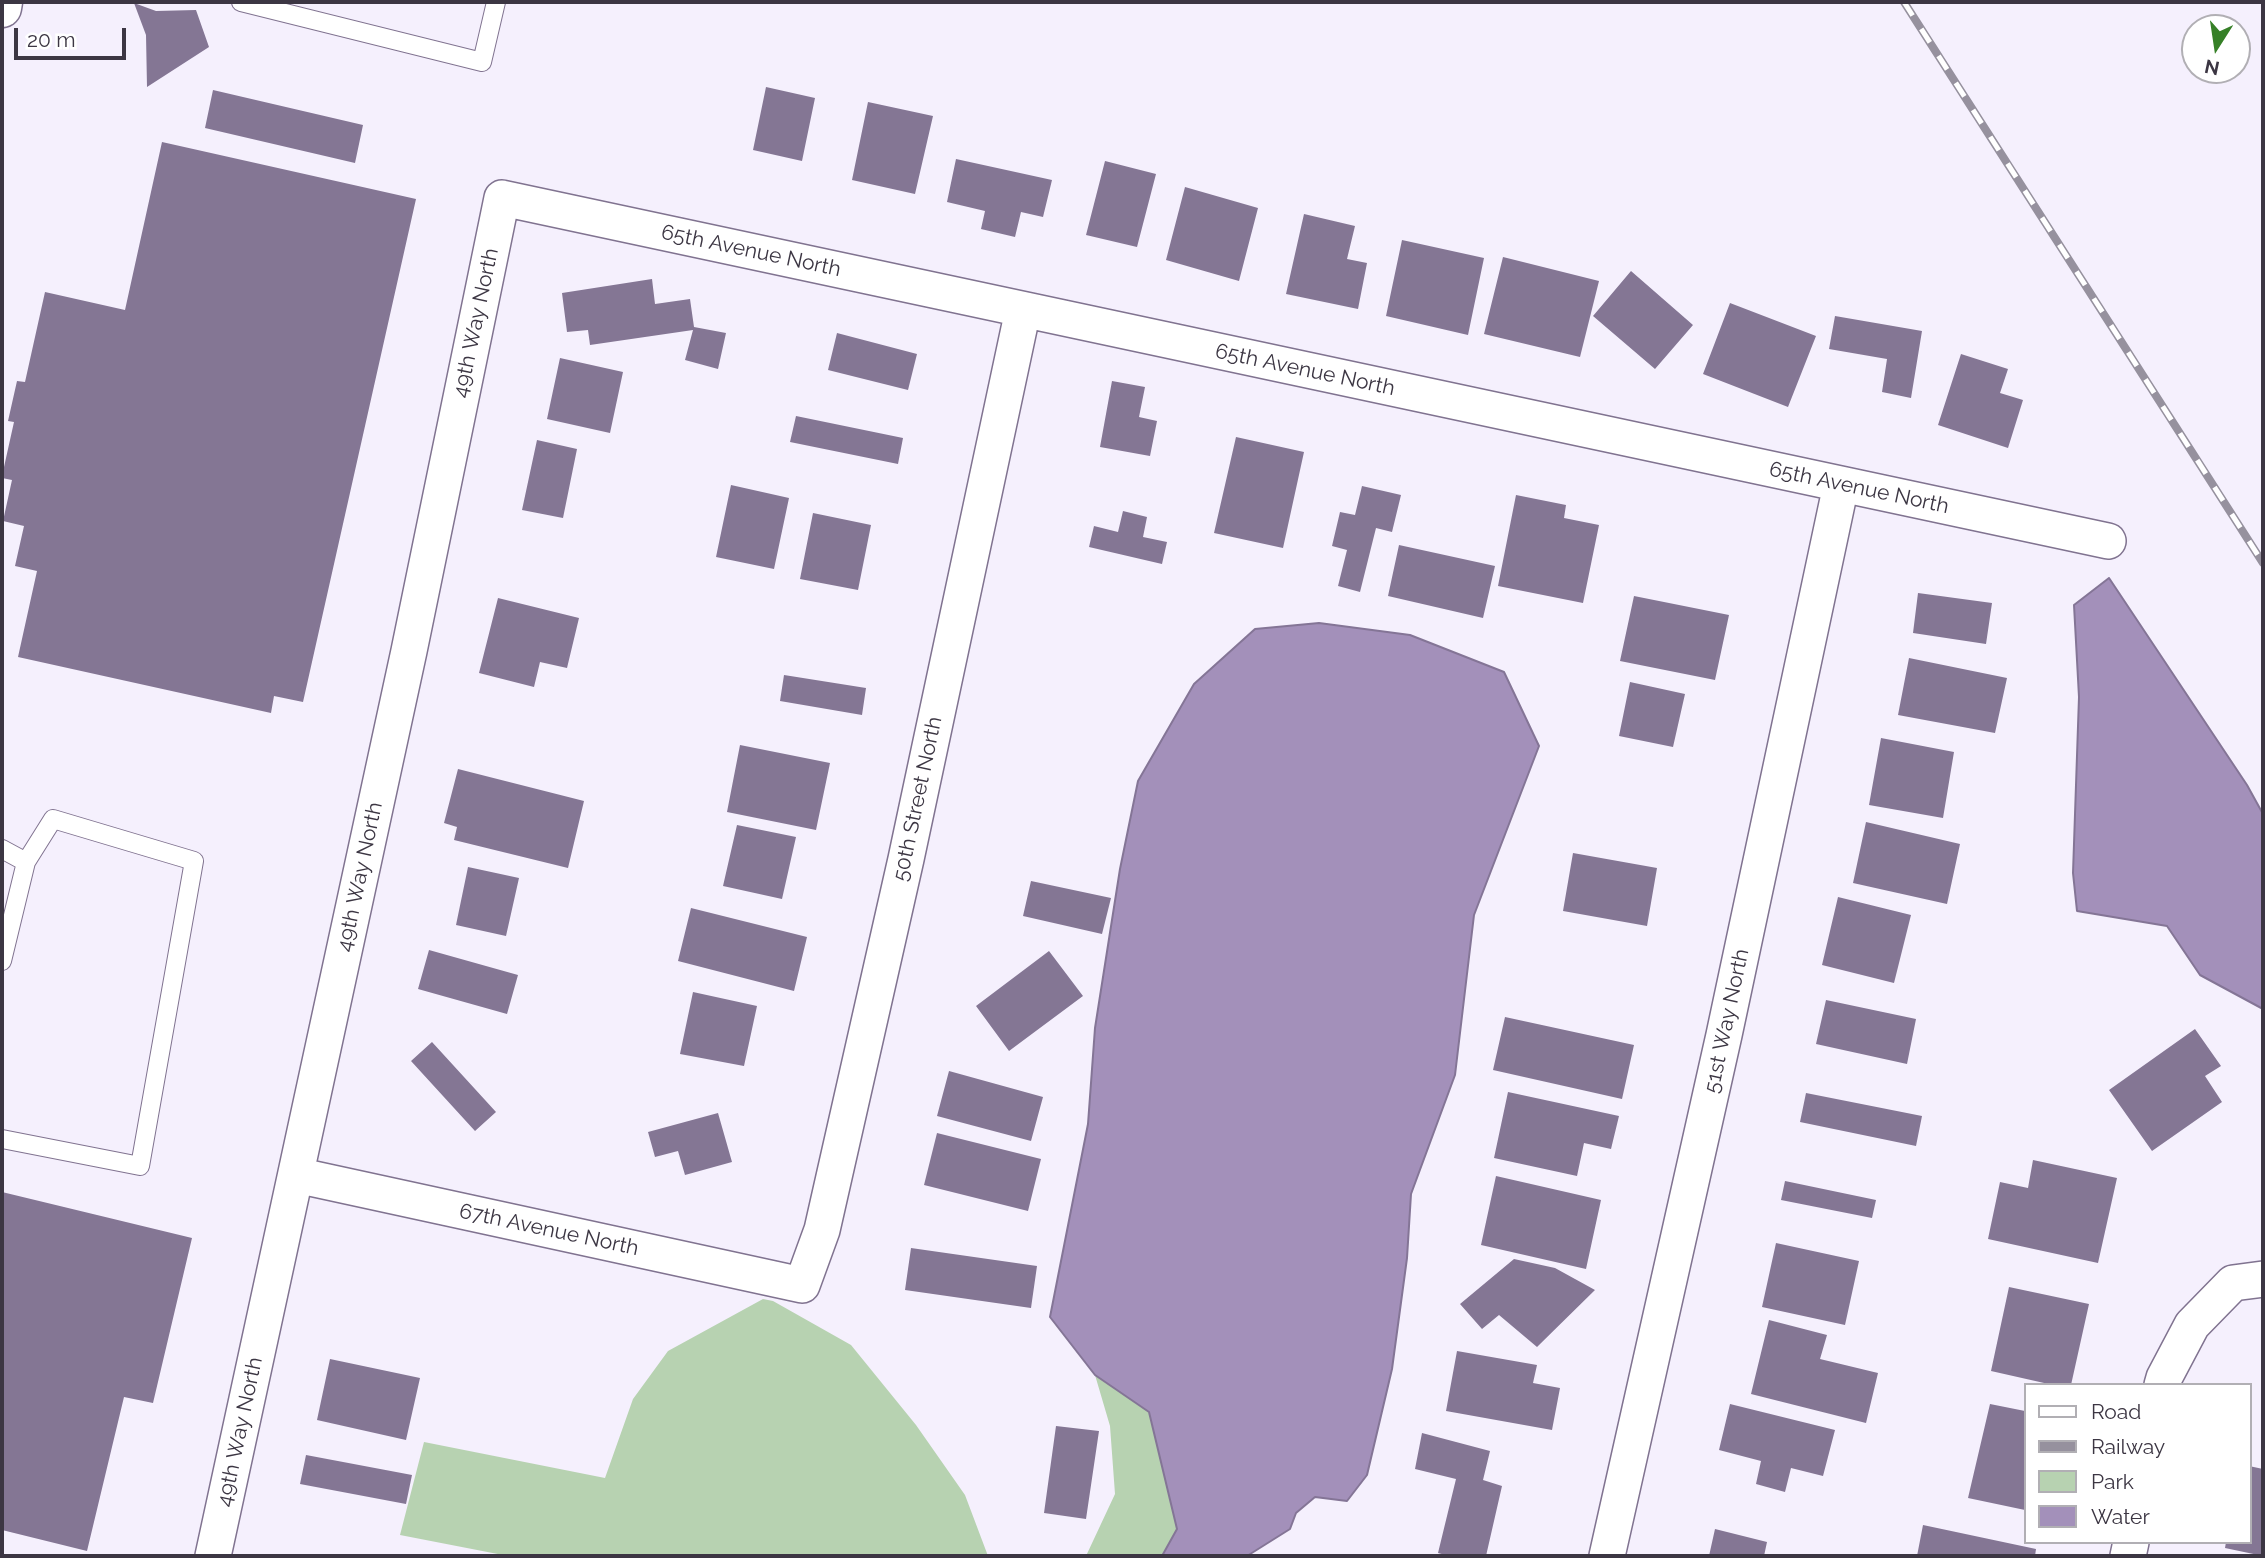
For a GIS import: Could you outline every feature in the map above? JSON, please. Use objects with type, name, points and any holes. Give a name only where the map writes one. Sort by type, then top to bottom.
[{"type":"main road","points":[[2,8],[3,2]]},
{"type":"street","name":"65th Avenue North","points":[[502,198],[2108,541]]},
{"type":"street","name":"49th Way North","points":[[213,1556],[409,651],[502,198]]},
{"type":"street","name":"50th Street North","points":[[802,1285],[822,1230],[909,846],[1023,310]]},
{"type":"street","name":"51st Way North","points":[[1607,1556],[1724,1035],[1841,485]]},
{"type":"street","name":"67th Avenue North","points":[[296,1175],[802,1285]]},
{"type":"street","points":[[2163,1383],[2192,1325],[2234,1283],[2263,1279]]},
{"type":"lane","points":[[240,2],[482,62],[496,2]]},
{"type":"lane","points":[[2,961],[26,862],[52,819],[194,861],[140,1166],[2,1139]]},
{"type":"lane","points":[[2,849],[26,862]]},
{"type":"green space","points":[[763,1299],[773,1301],[851,1345],[916,1425],[965,1495],[988,1556],[508,1556],[400,1535],[424,1442],[605,1478],[633,1399],[668,1351]]},
{"type":"green space","points":[[1095,1375],[1149,1412],[1178,1529],[1162,1556],[1086,1556],[1115,1494],[1110,1426]]},
{"type":"water","points":[[2109,578],[2247,785],[2263,814],[2263,1009],[2200,975],[2167,926],[2077,911],[2073,873],[2079,697],[2074,605]]},
{"type":"water","points":[[1319,623],[1410,635],[1504,672],[1539,746],[1474,915],[1455,1075],[1411,1194],[1407,1258],[1392,1369],[1367,1475],[1347,1501],[1315,1497],[1296,1513],[1290,1529],[1247,1556],[1162,1556],[1177,1529],[1149,1412],[1095,1375],[1050,1317],[1088,1124],[1095,1028],[1120,869],[1138,781],[1194,684],[1255,629]]},
{"type":"building","points":[[134,3],[156,11],[196,10],[209,47],[147,87],[146,35]]},
{"type":"building","points":[[766,87],[815,98],[802,161],[753,150]]},
{"type":"building","points":[[213,90],[363,125],[355,163],[205,128]]},
{"type":"building","points":[[868,102],[933,116],[915,194],[852,180]]},
{"type":"building","points":[[162,142],[416,199],[303,702],[274,696],[271,713],[18,657],[37,571],[15,566],[24,526],[3,521],[12,480],[2,476],[14,422],[8,421],[17,381],[25,382],[45,292],[125,310]]},
{"type":"building","points":[[956,159],[1052,180],[1043,217],[1021,212],[1015,237],[981,229],[985,211],[947,202]]},
{"type":"building","points":[[1105,161],[1156,174],[1137,247],[1086,235]]},
{"type":"building","points":[[1185,187],[1258,208],[1239,281],[1166,260]]},
{"type":"building","points":[[1304,214],[1355,226],[1347,259],[1367,263],[1358,309],[1286,294]]},
{"type":"building","points":[[1402,240],[1484,258],[1468,335],[1386,316]]},
{"type":"building","points":[[1503,257],[1599,281],[1580,357],[1484,334]]},
{"type":"building","points":[[1631,271],[1693,325],[1655,369],[1593,316]]},
{"type":"building","points":[[652,279],[655,304],[690,299],[694,327],[726,333],[718,369],[685,360],[693,330],[590,345],[588,330],[567,332],[562,293]]},
{"type":"building","points":[[1730,303],[1816,336],[1788,407],[1703,374]]},
{"type":"building","points":[[1835,316],[1922,331],[1911,398],[1882,392],[1887,359],[1829,349]]},
{"type":"building","points":[[837,333],[917,354],[908,390],[828,370]]},
{"type":"building","points":[[1961,354],[2008,369],[2000,393],[2023,400],[2008,448],[1938,425]]},
{"type":"building","points":[[560,358],[623,372],[610,433],[547,419]]},
{"type":"building","points":[[1112,381],[1145,387],[1139,417],[1157,421],[1150,456],[1100,447]]},
{"type":"building","points":[[796,416],[903,438],[898,464],[790,442]]},
{"type":"building","points":[[1236,437],[1304,452],[1283,548],[1214,533]]},
{"type":"building","points":[[537,440],[577,449],[563,518],[522,510]]},
{"type":"building","points":[[731,485],[789,498],[774,569],[716,557]]},
{"type":"building","points":[[1362,486],[1401,495],[1392,532],[1376,528],[1360,592],[1338,586],[1347,550],[1332,546],[1340,512],[1355,515]]},
{"type":"building","points":[[1516,495],[1566,505],[1564,518],[1599,525],[1583,603],[1498,586]]},
{"type":"building","points":[[1123,511],[1147,517],[1143,537],[1167,542],[1162,564],[1089,547],[1094,526],[1118,532]]},
{"type":"building","points":[[813,513],[871,525],[858,590],[800,579]]},
{"type":"building","points":[[1399,545],[1495,566],[1483,618],[1388,596]]},
{"type":"building","points":[[1918,593],[1992,603],[1986,644],[1913,633]]},
{"type":"building","points":[[1634,596],[1729,615],[1715,680],[1620,661]]},
{"type":"building","points":[[498,598],[579,618],[567,668],[540,662],[534,687],[479,673]]},
{"type":"building","points":[[1909,658],[2007,678],[1995,733],[1898,715]]},
{"type":"building","points":[[784,675],[866,688],[862,715],[780,701]]},
{"type":"building","points":[[1630,682],[1685,694],[1673,747],[1619,736]]},
{"type":"building","points":[[1881,738],[1954,752],[1943,818],[1869,805]]},
{"type":"building","points":[[740,745],[830,763],[816,830],[727,812]]},
{"type":"building","points":[[458,769],[584,801],[568,868],[454,840],[457,827],[444,823]]},
{"type":"building","points":[[1866,822],[1960,844],[1947,904],[1853,883]]},
{"type":"building","points":[[737,825],[796,837],[782,899],[723,886]]},
{"type":"building","points":[[1573,853],[1657,868],[1647,926],[1563,911]]},
{"type":"building","points":[[468,867],[519,878],[506,936],[456,925]]},
{"type":"building","points":[[1031,881],[1111,898],[1102,934],[1023,916]]},
{"type":"building","points":[[1838,897],[1911,915],[1894,983],[1822,965]]},
{"type":"building","points":[[691,908],[807,937],[794,991],[678,961]]},
{"type":"building","points":[[429,950],[518,975],[507,1014],[418,989]]},
{"type":"building","points":[[1049,951],[1083,996],[1009,1051],[976,1006]]},
{"type":"building","points":[[693,992],[757,1006],[744,1066],[680,1054]]},
{"type":"building","points":[[1826,1000],[1916,1019],[1907,1064],[1816,1044]]},
{"type":"building","points":[[1505,1017],[1634,1045],[1622,1099],[1493,1070]]},
{"type":"building","points":[[2195,1029],[2221,1066],[2205,1076],[2222,1102],[2152,1151],[2109,1090]]},
{"type":"building","points":[[432,1042],[496,1112],[475,1131],[411,1061]]},
{"type":"building","points":[[949,1071],[1043,1097],[1031,1141],[937,1116]]},
{"type":"building","points":[[1508,1092],[1619,1116],[1611,1149],[1584,1143],[1577,1176],[1494,1158]]},
{"type":"building","points":[[1806,1093],[1922,1116],[1916,1146],[1800,1122]]},
{"type":"building","points":[[718,1113],[732,1162],[685,1175],[678,1151],[655,1157],[648,1132]]},
{"type":"building","points":[[937,1133],[1041,1159],[1028,1211],[924,1185]]},
{"type":"building","points":[[2033,1160],[2117,1178],[2098,1263],[1988,1239],[2000,1182],[2028,1188]]},
{"type":"building","points":[[1496,1176],[1601,1200],[1586,1269],[1481,1245]]},
{"type":"building","points":[[1785,1181],[1876,1200],[1872,1218],[1781,1200]]},
{"type":"building","points":[[2,1192],[192,1238],[153,1403],[124,1397],[87,1551],[2,1530]]},
{"type":"building","points":[[1776,1243],[1859,1261],[1845,1325],[1762,1307]]},
{"type":"building","points":[[911,1248],[1037,1266],[1031,1308],[905,1290]]},
{"type":"building","points":[[1514,1259],[1555,1268],[1595,1290],[1537,1347],[1499,1315],[1482,1329],[1460,1304]]},
{"type":"building","points":[[2009,1287],[2089,1304],[2071,1383],[2044,1383],[1991,1371]]},
{"type":"building","points":[[1769,1320],[1827,1335],[1820,1359],[1878,1373],[1866,1423],[1751,1394]]},
{"type":"building","points":[[1457,1351],[1537,1365],[1533,1383],[1560,1388],[1552,1430],[1446,1411]]},
{"type":"building","points":[[330,1359],[420,1378],[406,1440],[317,1420]]},
{"type":"building","points":[[1730,1404],[1835,1430],[1823,1476],[1791,1468],[1785,1492],[1756,1484],[1761,1461],[1719,1450]]},
{"type":"building","points":[[1990,1404],[2024,1411],[2024,1510],[1968,1498]]},
{"type":"building","points":[[1056,1426],[1099,1431],[1086,1519],[1044,1513]]},
{"type":"building","points":[[1422,1433],[1490,1451],[1483,1480],[1502,1486],[1486,1556],[1449,1556],[1438,1553],[1456,1479],[1415,1469]]},
{"type":"building","points":[[306,1455],[412,1475],[406,1504],[300,1484]]},
{"type":"building","points":[[2251,1466],[2263,1469],[2263,1556],[2225,1548],[2226,1544],[2251,1544]]},
{"type":"building","points":[[1923,1525],[2036,1549],[2035,1556],[1917,1556]]},
{"type":"building","points":[[1715,1529],[1767,1542],[1764,1556],[1709,1556]]},
{"type":"railway","points":[[1904,2],[2263,563]]}]
